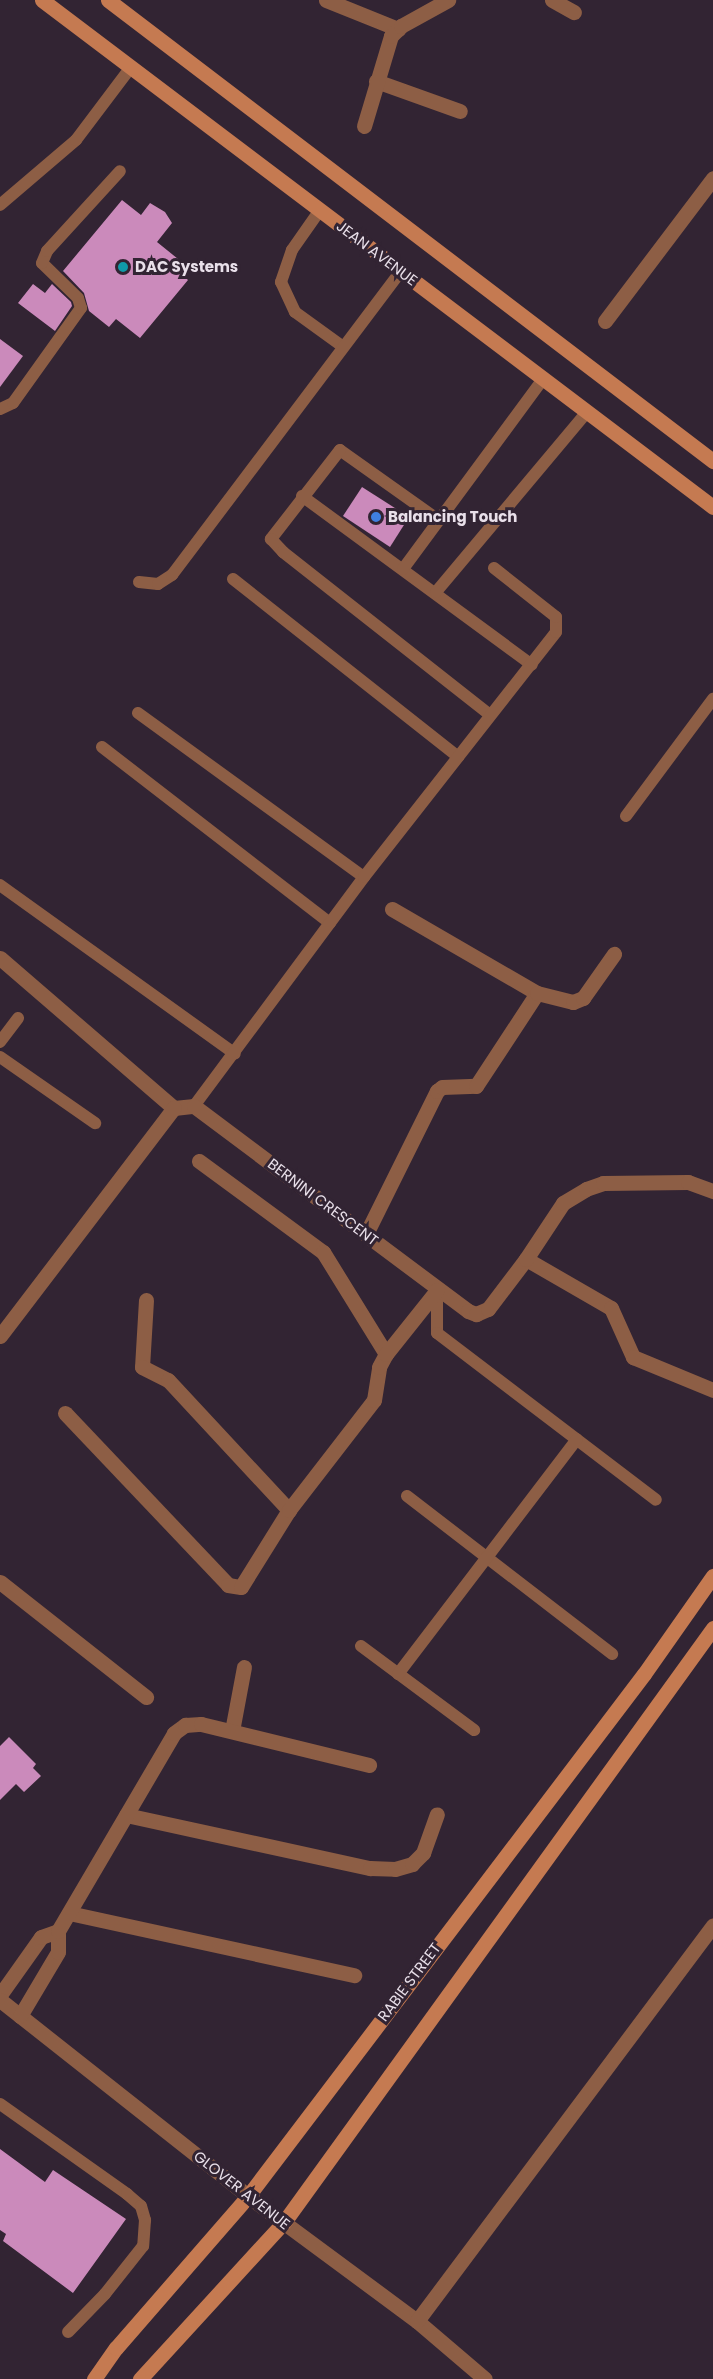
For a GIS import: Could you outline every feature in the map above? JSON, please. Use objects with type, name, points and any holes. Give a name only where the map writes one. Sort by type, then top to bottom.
[{"type":"main road","name":"JEAN AVENUE","points":[[42,0],[713,507]]},
{"type":"main road","points":[[108,0],[713,461]]},
{"type":"main road","name":"RABIE STREET","points":[[94,2379],[116,2348],[248,2196],[644,1674],[713,1576]]},
{"type":"main road","points":[[140,2379],[284,2222],[713,1628]]},
{"type":"street","points":[[326,0],[398,29]]},
{"type":"street","points":[[364,126],[385,48],[398,29],[448,0]]},
{"type":"street","points":[[552,0],[574,12]]},
{"type":"street","points":[[376,81],[460,111]]},
{"type":"street","points":[[605,321],[713,178]]},
{"type":"street","points":[[392,909],[537,993],[573,1002],[583,998],[614,954]]},
{"type":"street","points":[[0,958],[174,1108]]},
{"type":"street","points":[[366,1234],[437,1091],[442,1087],[476,1086],[537,993]]},
{"type":"street","points":[[3,1327],[174,1108],[194,1106]]},
{"type":"street","name":"BERNINI CRESCENT","points":[[194,1106],[468,1311],[476,1314],[488,1309],[526,1259]]},
{"type":"street","points":[[199,1161],[323,1252],[386,1354]]},
{"type":"street","points":[[713,1191],[688,1182],[603,1183],[586,1189],[562,1203],[526,1259],[610,1308],[633,1357],[713,1390]]},
{"type":"street","points":[[65,1413],[236,1589],[241,1587],[289,1510],[374,1400],[379,1367],[386,1354],[437,1290]]},
{"type":"street","points":[[146,1300],[142,1366],[168,1380],[289,1510]]},
{"type":"street","points":[[0,1582],[146,1697]]},
{"type":"street","points":[[232,1731],[244,1668]]},
{"type":"street","points":[[20,2016],[58,1952],[58,1931],[174,1733],[185,1725],[201,1724],[369,1765]]},
{"type":"street","points":[[126,1815],[370,1868],[395,1869],[412,1864],[423,1853],[437,1814]]},
{"type":"street","points":[[69,1913],[354,1975]]},
{"type":"street","points":[[417,2321],[713,1925]]},
{"type":"street","points":[[0,1998],[41,1937],[58,1931]]},
{"type":"street","name":"GLOVER AVENUE","points":[[0,1998],[248,2196],[417,2321],[484,2379]]},
{"type":"lane","points":[[0,205],[76,140],[130,67]]},
{"type":"lane","points":[[0,409],[13,403],[81,308],[78,298],[42,263],[47,251],[120,171]]},
{"type":"lane","points":[[320,210],[292,250],[281,282],[295,312],[342,346]]},
{"type":"lane","points":[[139,582],[158,584],[172,575],[342,346],[401,271]]},
{"type":"lane","points":[[403,569],[437,519],[543,379]]},
{"type":"lane","points":[[435,592],[587,412]]},
{"type":"lane","points":[[437,519],[340,450],[302,496],[275,533],[272,543],[490,715]]},
{"type":"lane","points":[[302,496],[532,665]]},
{"type":"lane","points":[[194,1106],[235,1054],[364,877],[556,632],[556,617],[494,568]]},
{"type":"lane","points":[[233,579],[458,756]]},
{"type":"lane","points":[[626,816],[713,699]]},
{"type":"lane","points":[[138,713],[364,877]]},
{"type":"lane","points":[[102,747],[330,922]]},
{"type":"lane","points":[[0,885],[235,1054]]},
{"type":"lane","points":[[0,1042],[18,1018]]},
{"type":"lane","points":[[0,1057],[95,1123]]},
{"type":"lane","points":[[437,1290],[437,1333],[656,1500]]},
{"type":"lane","points":[[398,1674],[577,1439]]},
{"type":"lane","points":[[407,1496],[612,1654]]},
{"type":"lane","points":[[361,1646],[474,1730]]},
{"type":"lane","points":[[0,2104],[128,2194],[141,2206],[145,2220],[143,2246],[105,2294],[68,2332]]},
{"type":"building","name":"DAC Systems","points":[[122,200],[141,215],[150,203],[165,212],[172,223],[157,242],[183,263],[177,270],[188,280],[140,338],[116,319],[109,327],[89,311],[84,293],[63,271]]},
{"type":"building","points":[[33,284],[45,293],[52,284],[71,302],[72,306],[55,331],[18,303]]},
{"type":"building","points":[[0,339],[23,356],[0,387]]},
{"type":"building","name":"Balancing Touch","points":[[362,487],[409,517],[390,547],[343,516]]},
{"type":"building","points":[[9,1737],[36,1764],[33,1768],[41,1776],[24,1792],[16,1784],[0,1800],[0,1746]]},
{"type":"building","points":[[0,2149],[45,2182],[53,2170],[126,2219],[73,2293],[3,2241],[6,2234],[0,2230]]},
{"type":"place","name":"DAC Systems","points":[[123,267]]},
{"type":"place","name":"Balancing Touch","points":[[376,517]]}]
